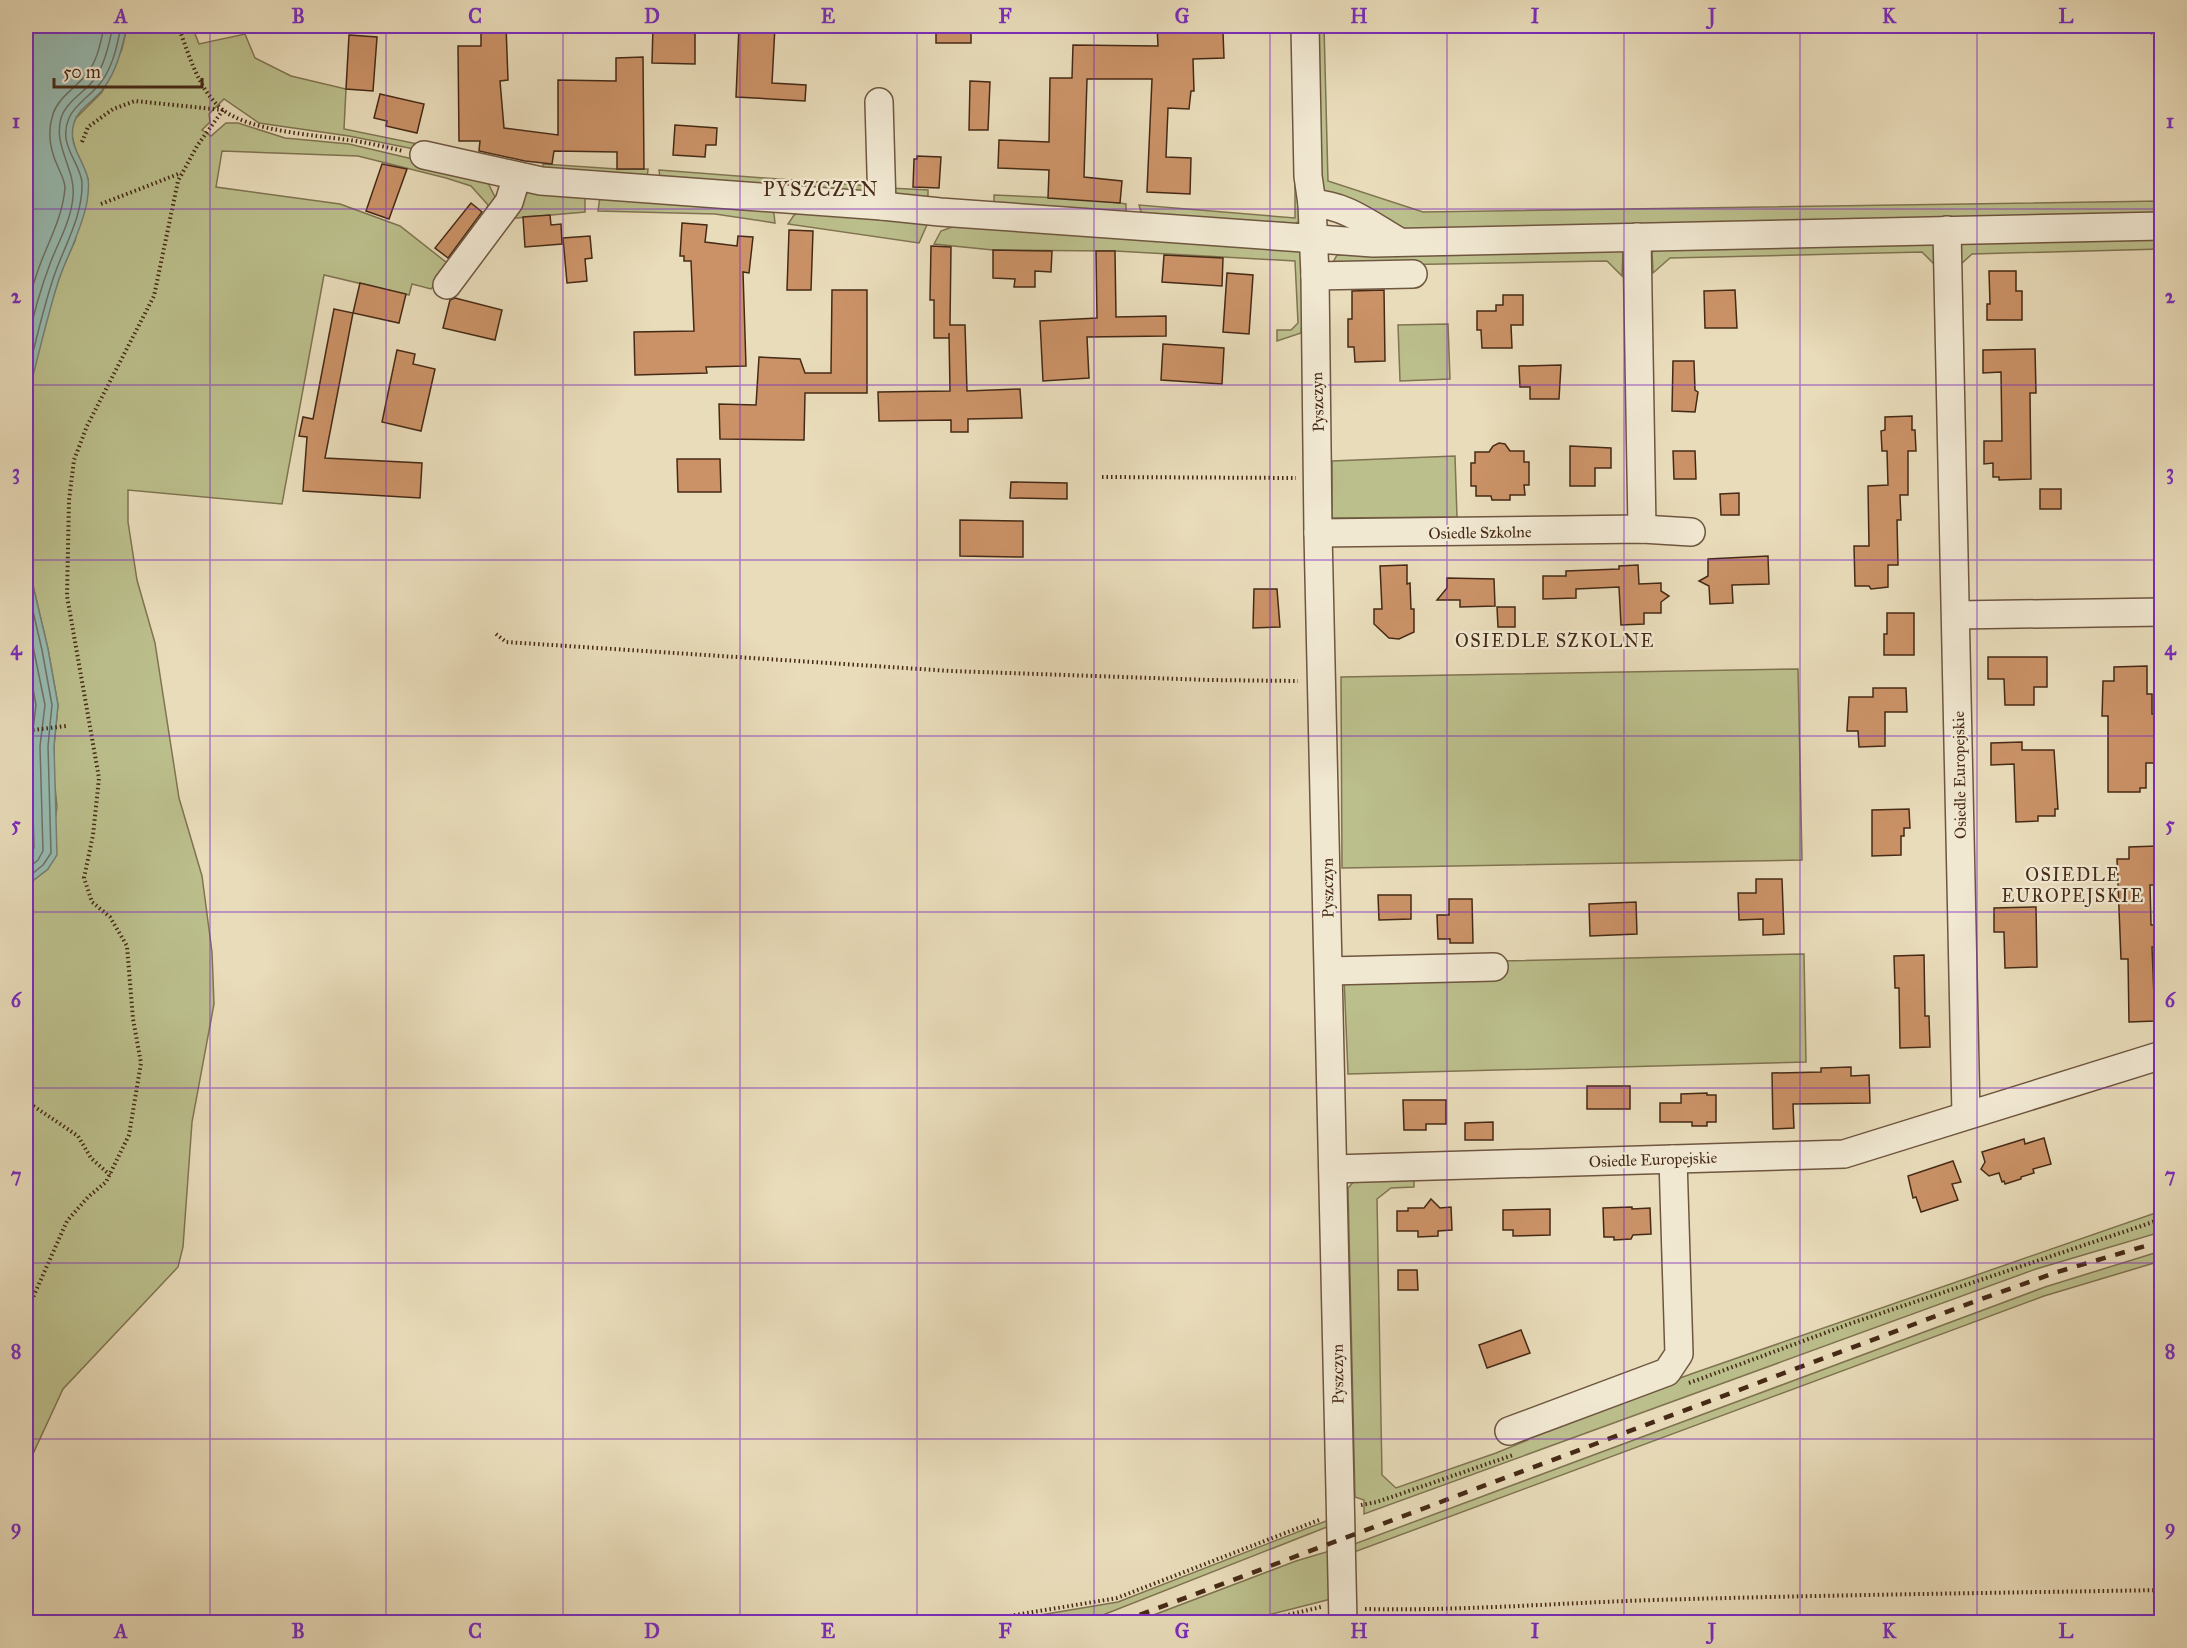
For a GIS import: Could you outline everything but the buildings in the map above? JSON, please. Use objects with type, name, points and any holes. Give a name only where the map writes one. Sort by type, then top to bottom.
[{"type":"street","name":"Pyszczyn","points":[[1305,26],[1308,176],[1312,204],[1315,276],[1318,533],[1343,1614]]},
{"type":"street","points":[[879,102],[882,206]]},
{"type":"street","points":[[424,155],[541,181],[592,186],[1373,243],[2162,226]]},
{"type":"street","points":[[447,285],[509,202],[517,176]]},
{"type":"street","points":[[1312,204],[1324,204],[1345,211],[1400,242]]},
{"type":"street","name":"Osiedle Europejskie","points":[[1947,230],[1966,1115]]},
{"type":"street","points":[[1637,237],[1642,529]]},
{"type":"street","points":[[1315,276],[1413,274]]},
{"type":"street","name":"Osiedle Szkolne","points":[[1318,533],[1642,529],[1691,532]]},
{"type":"street","points":[[1956,615],[2162,612]]},
{"type":"street","points":[[1329,971],[1494,967]]},
{"type":"street","name":"Osiedle Europejskie","points":[[1333,1169],[1844,1154],[2162,1054]]},
{"type":"street","points":[[1512,1442],[1667,1372],[1679,1354],[1673,1159]]},
{"type":"path","points":[[178,26],[194,69],[206,90],[223,110]]},
{"type":"path","points":[[82,142],[88,127],[113,109],[135,101],[223,110],[262,126],[424,155]]},
{"type":"path","points":[[26,1312],[67,1221],[88,1197],[106,1182],[129,1135],[141,1063],[133,1019],[127,946],[110,917],[92,902],[84,878],[93,835],[99,778],[67,596],[69,500],[74,460],[87,426],[154,296],[178,181],[197,146],[223,110]]},
{"type":"path","points":[[101,204],[182,173]]},
{"type":"path","points":[[1102,477],[1319,478]]},
{"type":"path","points":[[496,634],[506,642],[951,671],[1197,680],[1323,681]]},
{"type":"path","points":[[33,730],[66,726]]},
{"type":"path","points":[[26,1101],[78,1136],[91,1158],[110,1175]]},
{"type":"path","points":[[1686,1384],[1852,1323],[2162,1219]]},
{"type":"path","points":[[974,1623],[1117,1598],[1327,1517],[1340,1502],[1365,1506],[1512,1442]]},
{"type":"path","points":[[1258,1623],[1325,1606],[1343,1614],[1359,1609],[1403,1610],[1541,1603],[2162,1590]]},
{"type":"green space","points":[[127,26],[192,26],[199,44],[245,34],[255,58],[291,76],[346,89],[344,129],[447,150],[434,153],[349,136],[259,123],[224,99],[209,114],[210,122],[202,130],[211,136],[226,123],[238,123],[285,138],[349,144],[468,172],[486,179],[498,203],[484,214],[488,205],[471,186],[358,156],[222,151],[216,187],[340,204],[400,226],[451,266],[431,289],[412,284],[409,295],[324,275],[282,504],[128,490],[128,522],[137,580],[155,643],[179,798],[202,876],[212,952],[214,1004],[192,1122],[183,1247],[178,1267],[63,1389],[26,1469],[26,886],[48,869],[57,807],[54,746],[58,705],[48,649],[26,556],[26,403],[47,315],[63,267],[75,241],[88,179],[77,155],[71,132],[74,120],[102,92],[122,49]]},
{"type":"green space","points":[[1313,26],[1324,26],[1328,181],[1423,212],[2161,201],[2161,217],[1400,229],[1326,192],[1317,182]]},
{"type":"green space","points":[[1295,98],[1302,214],[1298,222],[1290,227],[1142,215],[1139,205],[1295,218]]},
{"type":"green space","points":[[543,164],[648,169],[647,179],[543,172]]},
{"type":"green space","points":[[659,170],[872,186],[871,198],[660,178]]},
{"type":"green space","points":[[889,188],[928,190],[928,203],[898,200]]},
{"type":"green space","points":[[530,190],[585,195],[585,212],[504,219]]},
{"type":"green space","points":[[994,195],[1120,203],[1126,204],[1126,211],[1120,216],[994,208]]},
{"type":"green space","points":[[600,197],[767,206],[774,214],[775,223],[715,214],[598,211]]},
{"type":"green space","points":[[808,209],[930,218],[919,243],[788,224],[794,215]]},
{"type":"green space","points":[[960,224],[1300,250],[1307,262],[1301,333],[1277,341],[1277,330],[1291,330],[1298,323],[1295,261],[1115,251],[993,250],[934,244],[941,231]]},
{"type":"green space","points":[[2161,237],[2161,249],[1972,254],[1961,264],[1957,248],[1964,240]]},
{"type":"green space","points":[[1928,241],[1934,246],[1934,264],[1922,252],[1670,258],[1653,273],[1652,252],[1664,248]]},
{"type":"green space","points":[[1618,246],[1623,252],[1622,276],[1607,261],[1331,266],[1337,255]]},
{"type":"green space","points":[[1448,324],[1450,379],[1400,381],[1398,325]]},
{"type":"green space","points":[[1455,456],[1457,517],[1332,518],[1332,461]]},
{"type":"green space","points":[[1798,669],[1802,860],[1342,868],[1341,677]]},
{"type":"green space","points":[[1804,954],[1806,1062],[1348,1074],[1344,977],[1500,961]]},
{"type":"green space","points":[[1414,1177],[1414,1187],[1391,1188],[1377,1199],[1382,1475],[1396,1488],[1496,1453],[1528,1440],[1534,1432],[1691,1374],[2161,1211],[2161,1232],[2036,1269],[1364,1514],[1364,1500],[1355,1497],[1348,1188],[1356,1179]]},
{"type":"green space","points":[[2161,1251],[2161,1261],[2044,1296],[1349,1554],[1349,1546],[2045,1287]]},
{"type":"green space","points":[[1326,1521],[1332,1525],[1085,1622],[998,1622],[1118,1602]]},
{"type":"green space","points":[[1333,1550],[1331,1597],[1327,1600],[1241,1622],[1135,1622],[1296,1561]]},
{"type":"water","points":[[26,26],[127,26],[112,75],[100,93],[79,113],[74,123],[72,131],[74,145],[88,179],[87,202],[82,222],[54,294],[26,403]]},
{"type":"water","points":[[26,556],[48,649],[58,705],[54,746],[57,855],[48,869],[26,886]]},
{"type":"railway","points":[[2146,26],[2162,43]]},
{"type":"railway","points":[[1121,1622],[1976,1301],[2057,1272],[2162,1241]]},
{"type":"district","name":"PYSZCZYN","points":[[821,189]]},
{"type":"district","name":"OSIEDLE SZKOLNE","points":[[1555,641]]},
{"type":"district","name":"OSIEDLE EUROPEJSKIE","points":[[2073,885]]}]
